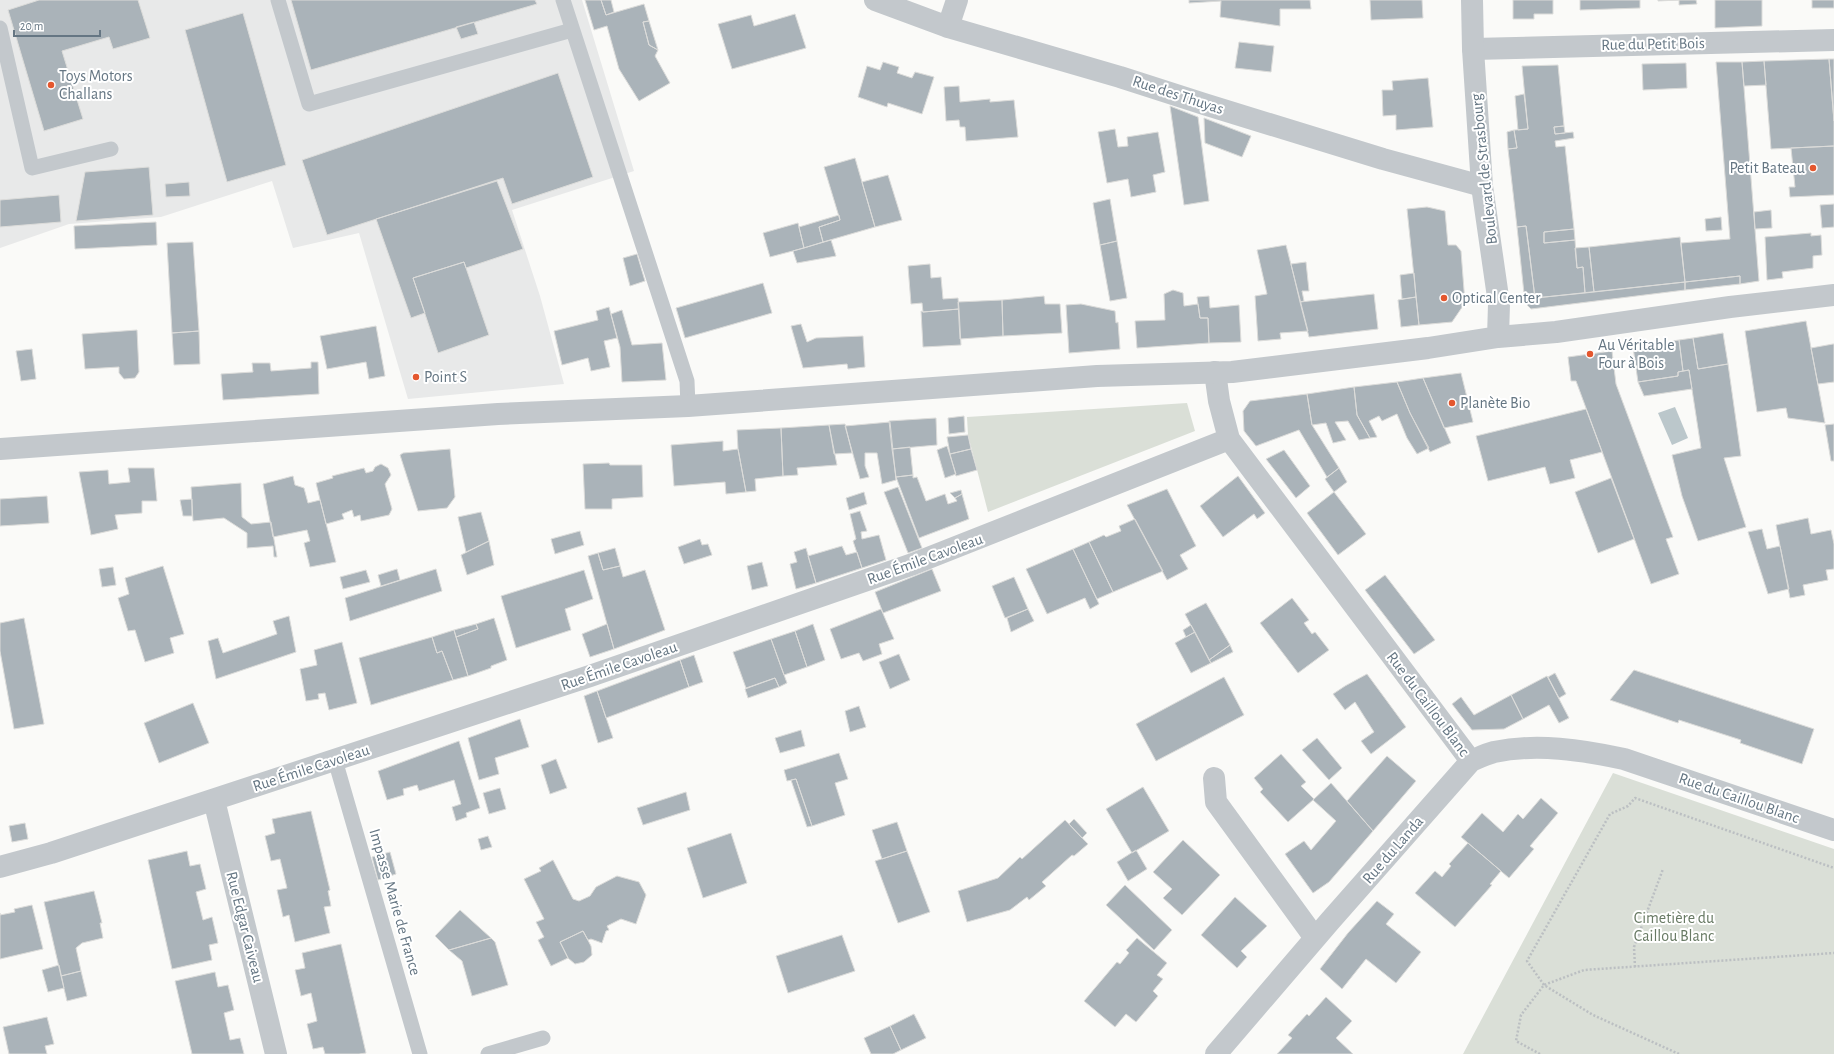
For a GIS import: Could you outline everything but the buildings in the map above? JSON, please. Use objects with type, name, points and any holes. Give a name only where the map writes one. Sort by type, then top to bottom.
[{"type":"street","name":"Rue des Thuyas","points":[[874,0],[948,27],[1120,77],[1383,159],[1482,186]]},
{"type":"street","points":[[948,27],[957,0]]},
{"type":"street","name":"Boulevard de Strasbourg","points":[[1472,0],[1473,49],[1482,186],[1499,304],[1498,337]]},
{"type":"street","name":"Rue du Petit Bois","points":[[1473,49],[1834,40]]},
{"type":"street","points":[[0,449],[498,414],[688,406],[1097,376],[1232,372],[1420,349],[1498,337],[1556,332],[1730,307],[1834,295]]},
{"type":"street","name":"Rue du Caillou Blanc","points":[[1215,372],[1219,400],[1229,439],[1471,761],[1493,752],[1513,749],[1557,748],[1592,752],[1624,760],[1834,830]]},
{"type":"street","name":"Rue Émile Cavoleau","points":[[0,866],[51,853],[335,760],[597,673],[913,564],[1229,439]]},
{"type":"street","name":"Rue du Landa","points":[[1216,1054],[1315,938],[1471,761]]},
{"type":"street","points":[[1214,778],[1216,802],[1315,938]]},
{"type":"street","name":"Rue Edgar Caiveau","points":[[214,800],[276,1054]]},
{"type":"lane","points":[[278,0],[309,104],[572,30]]},
{"type":"lane","points":[[562,0],[687,381],[688,406]]},
{"type":"lane","points":[[0,28],[32,168],[111,149]]},
{"type":"lane","name":"Impasse Marie de France","points":[[335,760],[420,1054]]},
{"type":"lane","points":[[488,1054],[543,1038]]},
{"type":"path","points":[[1679,1054],[1593,1015],[1544,985],[1527,961],[1610,814],[1628,806],[1635,798],[1834,868]]},
{"type":"path","points":[[1635,966],[1634,947],[1663,869]]},
{"type":"path","points":[[1540,1054],[1516,1041],[1521,1015],[1544,985],[1584,970],[1834,953]]},
{"type":"shaded area","points":[[0,0],[582,0],[634,171],[512,210],[540,296],[564,384],[408,399],[359,233],[293,248],[272,181],[161,217],[69,224],[0,248]]},
{"type":"shaded area","points":[[1675,407],[1688,438],[1672,445],[1658,413]]},
{"type":"green space","points":[[1187,403],[1195,431],[988,512],[968,435],[967,417]]},
{"type":"green space","name":"Cimetière du Caillou Blanc","points":[[1613,773],[1834,849],[1834,1054],[1463,1054]]},
{"type":"place","name":"Toys Motors Challans","points":[[51,85]]},
{"type":"place","name":"Petit Bateau","points":[[1813,168]]},
{"type":"place","name":"Optical Center","points":[[1444,298]]},
{"type":"place","name":"Au Véritable Four à Bois","points":[[1590,354]]},
{"type":"place","name":"Point S","points":[[416,377]]},
{"type":"place","name":"Planète Bio","points":[[1452,403]]}]
